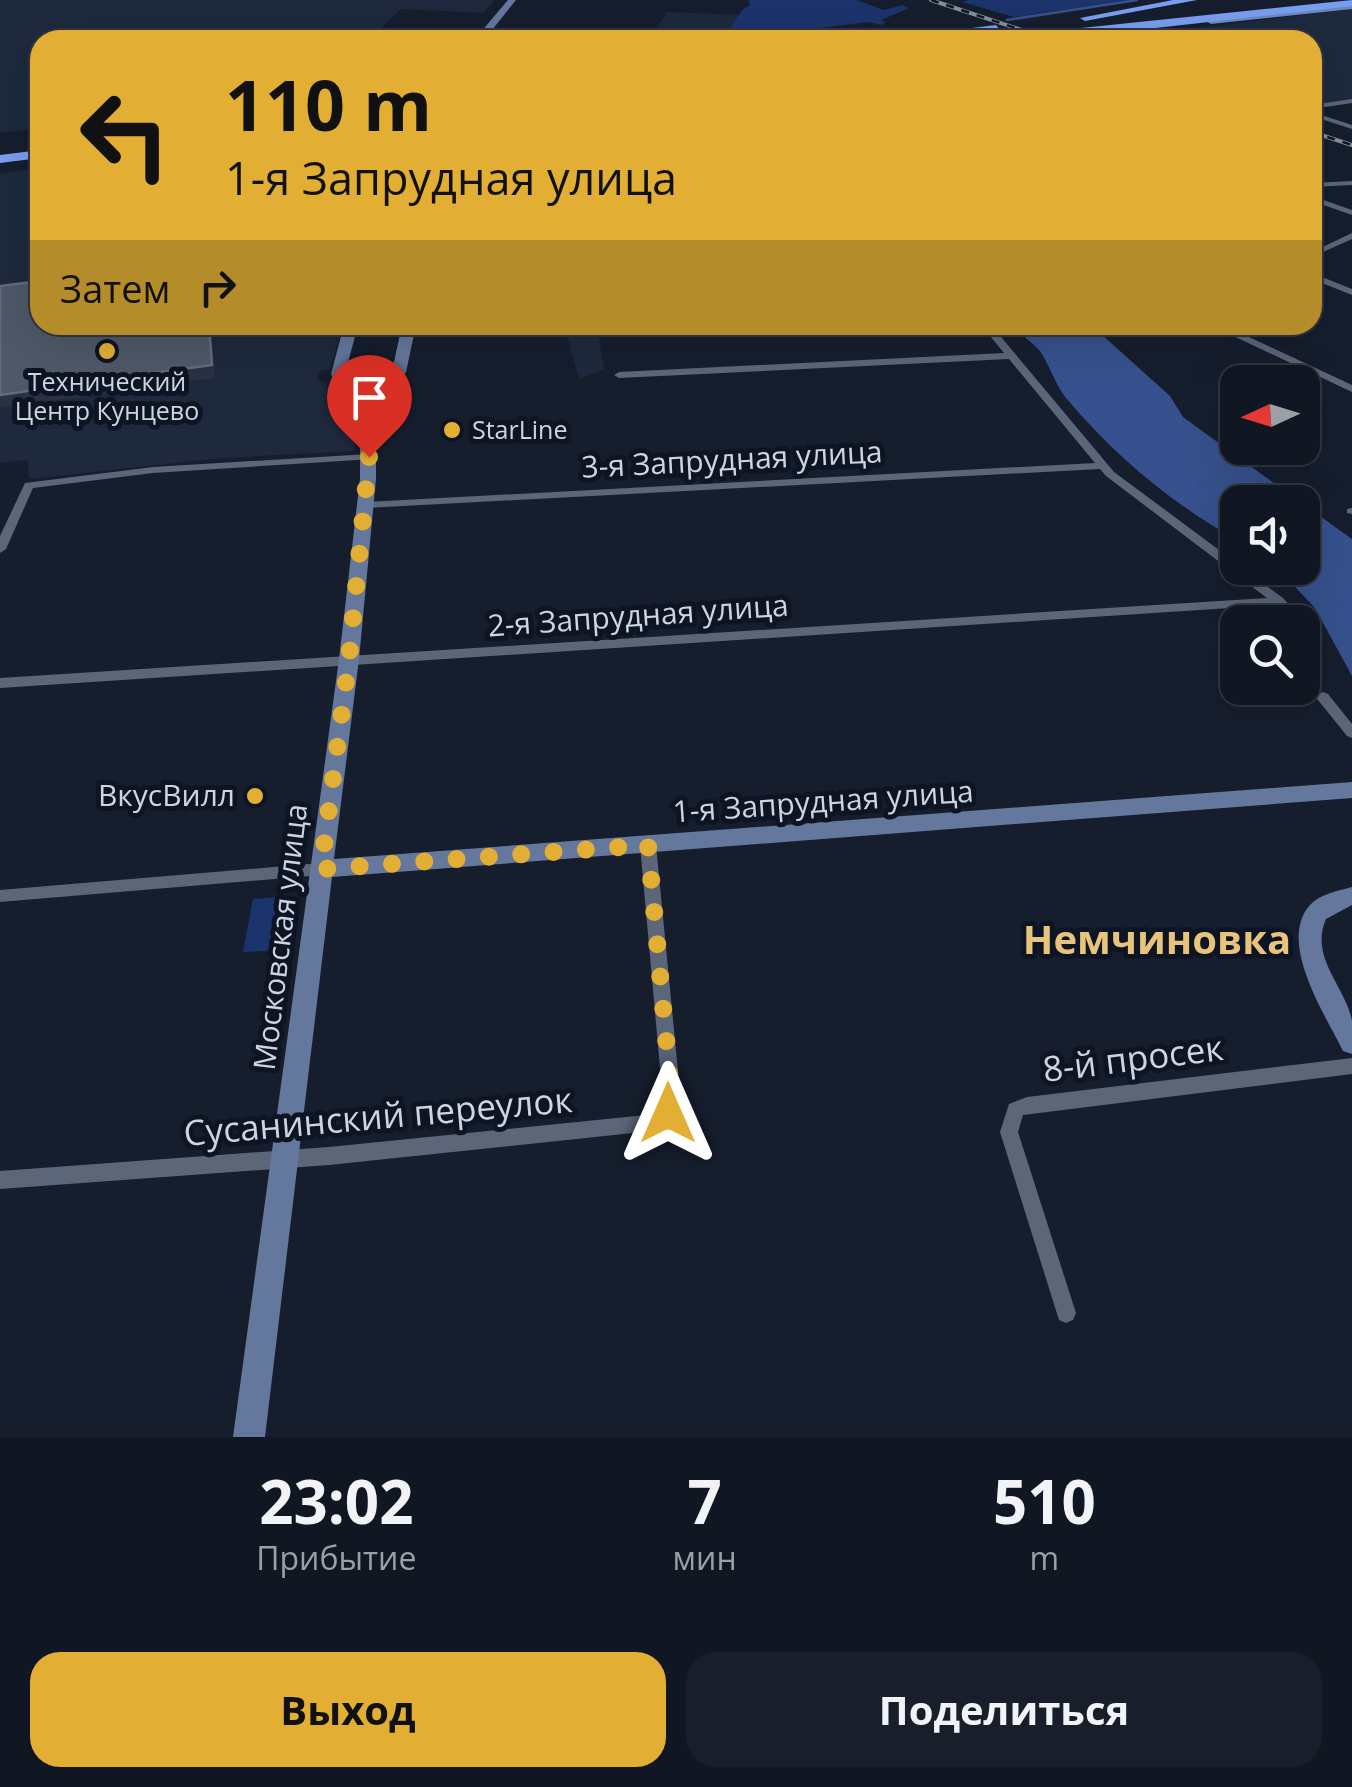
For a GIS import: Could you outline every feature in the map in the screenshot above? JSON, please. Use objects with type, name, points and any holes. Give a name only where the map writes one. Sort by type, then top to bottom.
[{"type":"highway","points":[[1085,18],[1192,0]]},
{"type":"highway","points":[[1058,30],[1302,0]]},
{"type":"highway","points":[[984,30],[1211,2]]},
{"type":"highway","points":[[1090,30],[1352,3]]},
{"type":"highway","points":[[0,148],[30,144]]},
{"type":"highway","points":[[0,160],[30,156]]},
{"type":"main road","points":[[1158,24],[1352,3]]},
{"type":"street","points":[[487,30],[512,0]]},
{"type":"street","points":[[1322,108],[1352,101]]},
{"type":"street","points":[[1322,114],[1352,127]]},
{"type":"street","points":[[1322,184],[1352,183]]},
{"type":"street","points":[[1322,202],[1352,213]]},
{"type":"street","points":[[1322,250],[1352,236]]},
{"type":"street","points":[[1322,280],[1352,292]]},
{"type":"street","points":[[350,335],[339,377],[354,384],[390,380]]},
{"type":"street","name":"Московская улица","points":[[249,1437],[349,659],[368,450],[379,394],[399,372],[407,335]]},
{"type":"street","points":[[993,335],[1102,466],[1283,605]]},
{"type":"street","points":[[1236,335],[1352,389]]},
{"type":"street","points":[[619,376],[1009,356]]},
{"type":"street","name":"Московская улица","points":[[339,377],[368,450]]},
{"type":"street","points":[[0,549],[29,485],[368,450]]},
{"type":"street","name":"3-я Запрудная улица","points":[[366,505],[1102,466]]},
{"type":"street","name":"2-я Запрудная улица","points":[[0,683],[1279,600]]},
{"type":"street","points":[[1323,697],[1352,733]]},
{"type":"street","name":"1-я Запрудная улица","points":[[0,896],[1352,790]]},
{"type":"street","name":"Сусанинский переулок","points":[[0,1180],[286,1160],[661,1122],[672,1102],[648,845]]},
{"type":"street","points":[[1352,896],[1315,914],[1310,929],[1319,976],[1352,1043]]},
{"type":"street","name":"8-й просек","points":[[1066,1314],[1010,1132],[1015,1110],[1027,1105],[1352,1066]]},
{"type":"shaded area","points":[[0,0],[495,0],[483,13],[401,9],[379,30],[30,30],[30,129],[0,133]]},
{"type":"shaded area","points":[[748,0],[856,0],[884,10],[902,5],[909,8],[881,20],[885,22],[882,25],[868,22],[804,30],[729,30],[750,5]]},
{"type":"shaded area","points":[[1129,0],[1014,17],[962,2]]},
{"type":"shaded area","points":[[1352,9],[1352,100],[1322,105],[1322,30],[1181,30]]},
{"type":"shaded area","points":[[667,12],[739,15],[728,30],[655,30]]},
{"type":"shaded area","points":[[30,169],[30,335],[340,335],[330,369],[319,371],[317,380],[327,383],[327,393],[335,393],[353,431],[355,451],[222,458],[29,479],[28,460],[0,463],[0,174]]},
{"type":"shaded area","points":[[567,335],[599,335],[604,370],[579,379]]},
{"type":"shaded area","points":[[1022,335],[1102,335],[1170,396],[1183,417],[1220,444],[1220,465],[1249,465],[1277,485],[1220,485],[1220,530],[1145,477],[1104,439],[1059,387],[1040,351]]},
{"type":"shaded area","points":[[1320,516],[1352,539],[1352,676],[1320,617],[1320,605],[1312,605],[1293,585],[1320,585]]},
{"type":"shaded area","points":[[287,896],[279,950],[243,952],[253,899]]},
{"type":"building","name":"Технический Центр Кунцево","points":[[30,282],[30,335],[210,335],[212,365],[0,395],[0,286]]},
{"type":"waterway","points":[[1007,20],[1137,0]]},
{"type":"waterway","points":[[848,30],[865,30]]},
{"type":"railway","points":[[931,0],[1022,30]]},
{"type":"railway","points":[[1322,135],[1352,145]]},
{"type":"place","name":"Технический Центр Кунцево","points":[[107,351]]},
{"type":"place","name":"StarLine","points":[[452,430]]},
{"type":"place","name":"ВкусВилл","points":[[255,796]]},
{"type":"district","name":"Немчиновка","points":[[1157,940]]},
{"type":"route","points":[[369,457],[349,659],[321,869],[648,845],[672,1102],[668,1113]]}]
